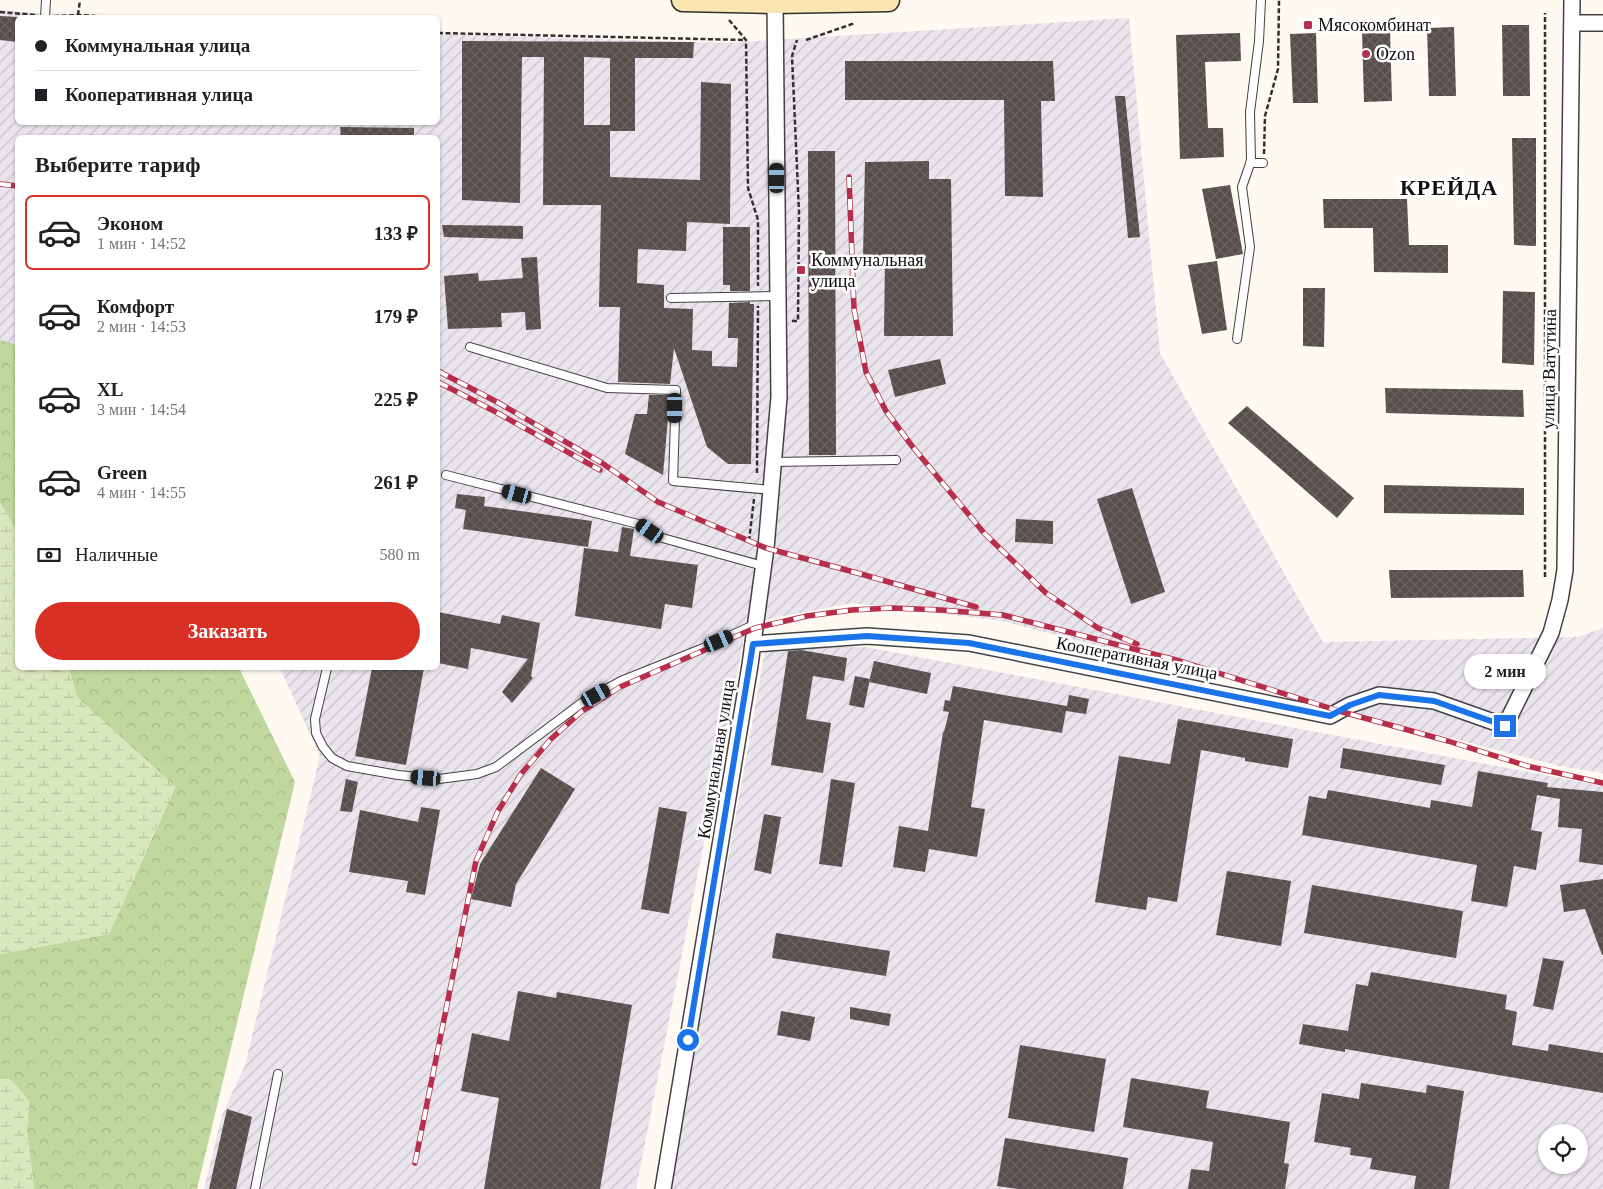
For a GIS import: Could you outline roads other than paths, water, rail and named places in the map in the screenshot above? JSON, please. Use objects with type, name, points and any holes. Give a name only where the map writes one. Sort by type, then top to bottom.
[{"type":"main road","points":[[683,0],[888,0]]},
{"type":"street","name":"улица Ватутина","points":[[1505,726],[1551,633],[1560,600],[1565,570],[1572,0]]},
{"type":"street","name":"Коммунальная улица","points":[[663,1189],[753,644],[771,490],[779,396],[775,1]]},
{"type":"street","points":[[1573,23],[1603,23]]},
{"type":"street","name":"Кооперативная улица","points":[[753,644],[867,636],[969,643],[1330,716],[1350,705],[1379,695],[1434,701],[1505,726]]},
{"type":"lane","points":[[45,15],[46,0]]},
{"type":"lane","points":[[1238,339],[1250,248],[1242,187],[1250,163],[1250,112],[1259,40],[1261,0]]},
{"type":"lane","points":[[1250,163],[1263,163]]},
{"type":"lane","points":[[671,298],[778,296]]},
{"type":"lane","points":[[470,348],[607,388],[676,390],[673,481],[771,490]]},
{"type":"lane","points":[[773,462],[896,460]]},
{"type":"lane","points":[[446,475],[642,525],[659,537],[763,566]]},
{"type":"lane","points":[[327,670],[315,719],[316,732],[332,758],[347,766],[398,775],[439,779],[477,774],[496,767],[583,702],[613,685],[756,624]]},
{"type":"lane","points":[[255,1189],[278,1074]]},
{"type":"railway","points":[[849,177],[854,309],[866,372],[886,411],[912,446],[984,533],[1046,593],[1098,628],[1137,644]]},
{"type":"railway","points":[[0,184],[15,186]]},
{"type":"railway","points":[[440,372],[497,402],[602,463],[658,502],[766,548],[976,607]]},
{"type":"railway","points":[[440,383],[600,470]]},
{"type":"railway","points":[[415,1163],[476,861],[498,811],[521,774],[551,739],[581,712],[620,687],[755,628],[807,616],[852,610],[892,608],[1003,615],[1180,661],[1339,711],[1448,741],[1527,766],[1603,783]]},
{"type":"place","name":"Мясокомбинат","points":[[1308,25]]},
{"type":"place","name":"Ozon","points":[[1366,54]]},
{"type":"place","name":"Коммунальная улица","points":[[801,270]]},
{"type":"district","name":"КРЕЙДА","points":[[1449,187]]}]
